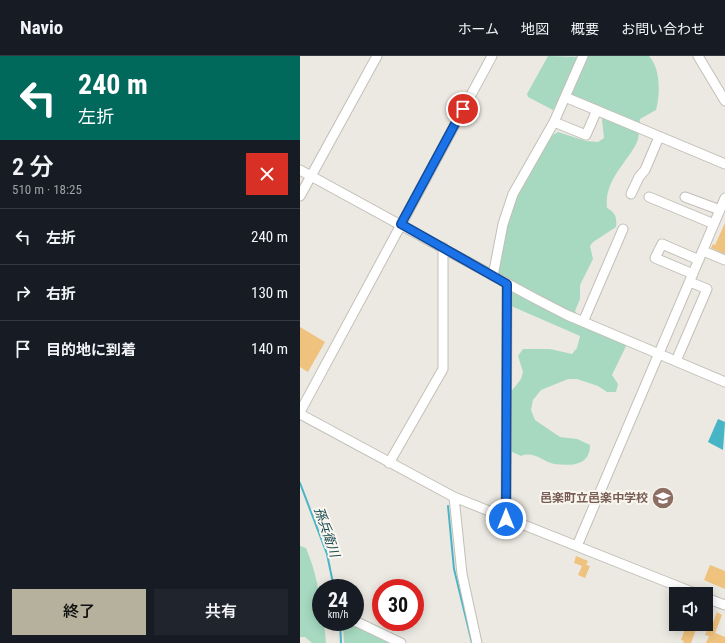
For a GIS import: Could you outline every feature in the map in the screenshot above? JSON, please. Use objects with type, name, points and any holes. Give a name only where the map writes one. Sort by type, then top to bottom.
[{"type":"street","points":[[300,196],[377,56]]},
{"type":"street","points":[[492,56],[300,413],[389,463],[454,497],[680,587]]},
{"type":"street","points":[[493,276],[503,224],[513,194],[554,122],[583,56]]},
{"type":"street","points":[[698,56],[725,101]]},
{"type":"street","points":[[565,97],[725,164]]},
{"type":"street","points":[[554,122],[586,135],[597,110]]},
{"type":"street","points":[[631,194],[639,176],[645,170],[659,137]]},
{"type":"street","points":[[300,170],[401,224],[507,284],[583,322],[725,382]]},
{"type":"street","points":[[649,197],[714,224]]},
{"type":"street","points":[[685,197],[720,210]]},
{"type":"street","points":[[577,546],[725,199]]},
{"type":"street","points":[[583,322],[624,229]]},
{"type":"street","points":[[676,361],[707,290],[692,278],[655,258],[662,244],[725,260]]},
{"type":"street","points":[[389,463],[443,369],[443,248]]},
{"type":"street","points":[[506,519],[507,284]]},
{"type":"street","points":[[454,497],[462,574],[478,643]]},
{"type":"street","points":[[713,601],[725,605]]},
{"type":"street","points":[[364,626],[401,643]]},
{"type":"green space","points":[[548,56],[580,57],[558,108],[553,110],[528,97],[527,94]]},
{"type":"green space","points":[[583,56],[649,56],[656,68],[659,90],[656,110],[640,119],[637,141],[612,181],[607,198],[607,208],[615,216],[616,227],[593,242],[590,246],[593,259],[580,285],[580,299],[575,311],[584,325],[628,342],[612,375],[618,384],[616,392],[607,392],[598,386],[577,379],[568,379],[541,390],[533,400],[531,410],[535,420],[560,437],[577,439],[590,445],[587,457],[583,461],[573,464],[560,465],[549,463],[530,455],[521,456],[506,449],[506,398],[521,379],[523,372],[518,356],[523,349],[550,349],[572,354],[577,348],[580,336],[509,305],[509,283],[497,276],[506,225],[516,195],[548,138],[558,132],[586,141],[598,142],[604,138],[601,111],[567,96]]},
{"type":"green space","points":[[300,546],[306,548],[316,579],[312,579],[312,631],[325,631],[326,643],[312,643],[305,637],[300,637]]},
{"type":"green space","points":[[364,630],[389,641],[389,643],[344,643],[343,631],[364,631]]},
{"type":"water","points":[[718,419],[725,422],[723,450],[708,442]]},
{"type":"building","points":[[725,223],[725,254],[711,248],[713,244],[715,245]]},
{"type":"building","points":[[300,327],[325,342],[308,372],[300,367]]},
{"type":"building","points":[[576,556],[588,561],[586,565],[590,566],[585,578],[578,575],[582,566],[574,563]]},
{"type":"building","points":[[710,565],[725,571],[725,589],[704,580]]},
{"type":"building","points":[[717,612],[722,615],[715,633],[725,637],[725,643],[706,643],[709,636],[705,635],[707,631],[713,631],[713,623]]},
{"type":"building","points":[[684,631],[695,631],[691,643],[683,643],[684,641],[681,640]]},
{"type":"waterway","name":"孫兵衛川","points":[[300,483],[327,554],[332,579]]},
{"type":"waterway","points":[[448,506],[454,569],[472,643]]},
{"type":"waterway","name":"孫兵衛川","points":[[340,631],[341,643]]},
{"type":"place","name":"邑楽町立邑楽中学校","points":[[663,498]]},
{"type":"route","points":[[463,109],[401,224],[507,284],[506,519]]}]
